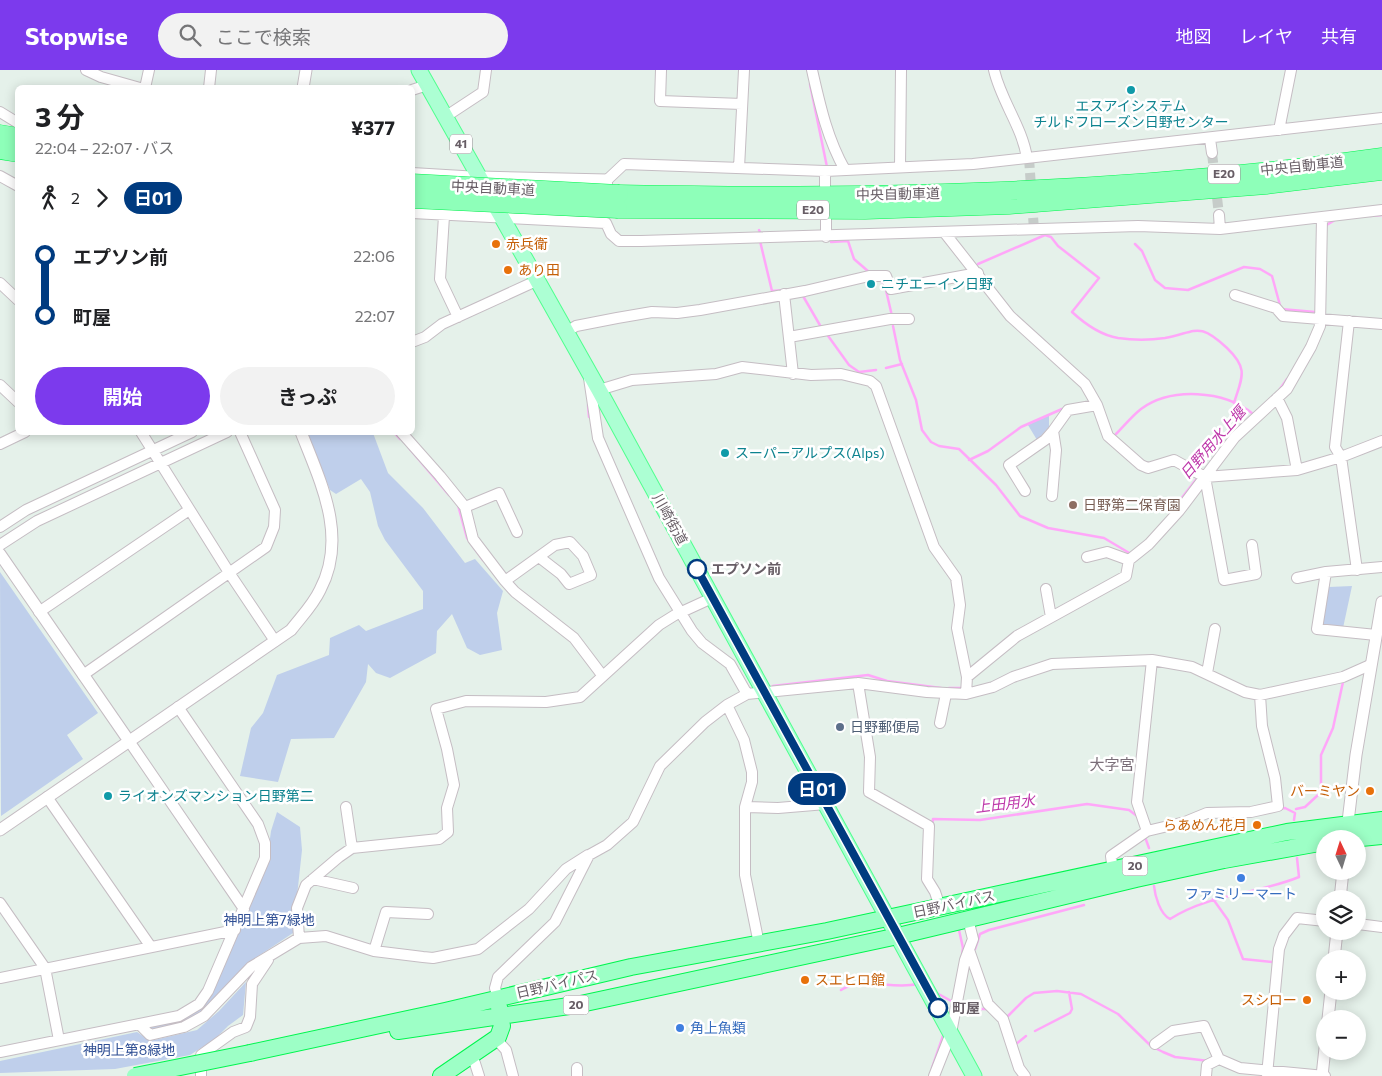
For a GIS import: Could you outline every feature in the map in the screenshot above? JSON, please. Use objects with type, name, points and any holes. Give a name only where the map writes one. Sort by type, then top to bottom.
[{"type":"highway","points":[[0,134],[15,136]]},
{"type":"highway","points":[[0,150],[15,152]]},
{"type":"highway","name":"中央自動車道","points":[[415,199],[619,202],[864,210],[1009,205],[1266,185],[1375,165]]},
{"type":"highway","name":"中央自動車道","points":[[415,183],[619,202]]},
{"type":"highway","name":"日野バイパス","points":[[1358,830],[1382,820]]},
{"type":"highway","name":"日野バイパス","points":[[189,1076],[251,1058],[622,969],[888,918],[1287,832],[1316,833]]},
{"type":"highway","name":"日野バイパス","points":[[1366,835],[1382,836]]},
{"type":"highway","name":"日野バイパス","points":[[134,1076],[251,1058],[400,1031],[576,1005],[898,936],[1162,873],[1316,844]]},
{"type":"highway","name":"日野バイパス","points":[[496,1039],[501,1031],[498,998]]},
{"type":"highway","points":[[441,1076],[496,1039]]},
{"type":"main road","name":"川崎街道","points":[[418,70],[420,87],[445,117],[599,390],[974,1076]]},
{"type":"street","points":[[86,70],[101,77],[129,85]]},
{"type":"street","points":[[146,85],[149,70]]},
{"type":"street","points":[[209,85],[211,70]]},
{"type":"street","points":[[304,85],[306,70]]},
{"type":"street","points":[[445,117],[483,92],[486,70]]},
{"type":"street","points":[[661,70],[660,101],[742,104]]},
{"type":"street","points":[[739,168],[744,70]]},
{"type":"street","points":[[812,70],[824,122],[831,143],[845,170]]},
{"type":"street","points":[[900,167],[901,70]]},
{"type":"street","points":[[994,70],[1000,89],[1020,128],[1027,158]]},
{"type":"street","points":[[1278,130],[1291,70]]},
{"type":"street","points":[[0,112],[15,121]]},
{"type":"street","points":[[415,173],[479,177],[607,180],[624,164],[825,171],[973,164],[1210,139],[1382,118]]},
{"type":"street","points":[[1210,139],[1212,153]]},
{"type":"street","points":[[825,171],[825,186]]},
{"type":"street","points":[[0,176],[15,184]]},
{"type":"street","points":[[607,180],[606,223],[611,234],[619,242],[1138,226],[1220,229],[1322,225],[1382,210]]},
{"type":"street","points":[[415,213],[606,223]]},
{"type":"street","points":[[1219,215],[1220,229]]},
{"type":"street","points":[[444,216],[440,279],[458,317]]},
{"type":"street","points":[[826,219],[826,237]]},
{"type":"street","points":[[967,677],[1017,636],[1126,576],[1129,560],[1149,544],[1202,475],[1235,436],[1287,389],[1311,347],[1317,320],[1322,225]]},
{"type":"street","points":[[944,232],[1010,316],[1085,384],[1097,405],[1108,436],[1141,465],[1148,468],[1174,460],[1202,475],[1297,470],[1341,457],[1382,441]]},
{"type":"street","points":[[566,332],[576,326],[617,318],[652,312],[685,312],[805,291],[874,275],[886,276],[891,289],[978,273]]},
{"type":"street","points":[[415,340],[458,317],[536,281]]},
{"type":"street","points":[[0,283],[15,297]]},
{"type":"street","points":[[784,294],[793,374]]},
{"type":"street","points":[[1235,295],[1276,308],[1283,316],[1382,324]]},
{"type":"street","points":[[1349,321],[1335,447],[1341,457],[1357,570]]},
{"type":"street","points":[[788,337],[904,322]]},
{"type":"street","points":[[599,390],[632,380],[716,374],[742,367],[793,374],[841,374],[870,381],[876,386],[934,548],[956,578],[960,605],[957,628],[967,677],[966,694]]},
{"type":"street","points":[[589,374],[598,438],[660,578],[702,643],[730,664],[748,694]]},
{"type":"street","points":[[0,385],[15,399]]},
{"type":"street","points":[[1277,398],[1287,418],[1297,470]]},
{"type":"street","points":[[1025,491],[1009,465],[1045,440],[1068,410],[1097,405]]},
{"type":"street","points":[[1052,496],[1056,450],[1053,431]]},
{"type":"street","points":[[0,444],[19,435]]},
{"type":"street","points":[[143,435],[274,641]]},
{"type":"street","points":[[0,527],[26,510],[186,435]]},
{"type":"street","points":[[0,544],[37,521],[221,435]]},
{"type":"street","points":[[83,675],[266,548],[274,526],[275,510],[241,435]]},
{"type":"street","points":[[0,830],[291,630],[314,600],[324,580],[331,553],[332,529],[329,507],[302,435]]},
{"type":"street","points":[[404,435],[465,507],[473,539],[505,581],[515,592],[574,638],[602,675]]},
{"type":"street","points":[[1202,475],[1224,580],[1256,574],[1252,545]]},
{"type":"street","points":[[465,507],[499,493],[517,532]]},
{"type":"street","points":[[39,612],[189,510]]},
{"type":"street","points":[[505,581],[555,545],[570,542],[583,556],[590,575],[569,584],[561,574],[539,557]]},
{"type":"street","points":[[1087,557],[1107,552],[1129,560]]},
{"type":"street","points":[[0,554],[244,908]]},
{"type":"street","points":[[1297,578],[1326,572],[1382,567]]},
{"type":"street","points":[[1326,572],[1317,629],[1376,635]]},
{"type":"street","points":[[1046,589],[1051,617]]},
{"type":"street","points":[[299,938],[298,901],[306,886],[352,848],[439,839],[448,832],[447,808],[454,785],[447,749],[436,710],[466,701],[546,702],[574,700],[580,697],[654,629],[681,612],[712,598]]},
{"type":"street","points":[[1349,830],[1370,665],[1382,602]]},
{"type":"street","points":[[1207,673],[1215,629]]},
{"type":"street","points":[[1147,831],[1137,802],[1152,660]]},
{"type":"street","points":[[139,1024],[150,1035],[195,1023],[252,967],[299,938],[326,936],[374,950],[433,958],[478,949],[529,908],[566,869],[607,845],[633,822],[660,766],[698,728],[727,705],[748,694],[766,694],[858,683],[946,694],[966,694],[993,687],[1023,673],[1052,664],[1152,660],[1177,662],[1207,673],[1246,692],[1260,695],[1343,677],[1370,665],[1382,662]]},
{"type":"street","points":[[858,683],[870,757],[869,792],[929,826],[927,880],[935,892],[940,907]]},
{"type":"street","points":[[940,723],[946,694]]},
{"type":"street","points":[[1113,871],[1111,856],[1147,831],[1185,822],[1207,813],[1251,812],[1278,806],[1275,778],[1262,726],[1260,695]]},
{"type":"street","points":[[727,705],[744,740],[752,772],[752,782],[745,807],[745,875],[759,944]]},
{"type":"street","points":[[0,1052],[179,1016],[198,1004],[208,992],[265,858],[263,833],[178,707]]},
{"type":"street","points":[[47,797],[151,947]]},
{"type":"street","points":[[745,807],[778,808],[826,804]]},
{"type":"street","points":[[346,807],[352,848]]},
{"type":"street","points":[[498,998],[495,988],[498,977],[555,922],[589,854]]},
{"type":"street","points":[[313,879],[353,888]]},
{"type":"street","points":[[0,903],[45,968],[59,1040]]},
{"type":"street","points":[[374,950],[386,912],[428,914]]},
{"type":"street","points":[[1267,1073],[1279,949],[1297,918],[1316,920]]},
{"type":"street","points":[[934,1076],[951,1034],[965,960],[973,938],[968,919]]},
{"type":"street","points":[[1366,925],[1382,927]]},
{"type":"street","points":[[0,978],[235,930]]},
{"type":"street","points":[[969,950],[988,1004],[1003,1019],[1019,1068],[1025,1076]]},
{"type":"street","points":[[201,1076],[201,1054],[233,1032],[246,1027],[250,1018],[252,984],[273,954]]},
{"type":"street","points":[[1155,1044],[1173,1031],[1204,1026],[1219,1059],[1240,1068],[1267,1073],[1323,1076],[1324,1060]]},
{"type":"street","points":[[496,1039],[506,1050],[513,1076]]},
{"type":"street","points":[[472,1054],[479,1076]]},
{"type":"street","points":[[1206,1076],[1207,1065],[1219,1059]]},
{"type":"green space","points":[[1049,415],[1049,427],[1037,440],[1028,425]]},
{"type":"green space","points":[[308,435],[374,435],[388,473],[423,508],[465,563],[475,559],[503,591],[497,613],[502,650],[480,655],[467,648],[452,614],[437,631],[436,653],[390,678],[376,673],[368,664],[366,682],[334,738],[291,739],[278,782],[240,776],[251,728],[263,713],[277,675],[329,655],[330,638],[359,625],[366,631],[423,609],[423,591],[385,540],[378,526],[370,492],[361,479],[336,494],[330,490]]},
{"type":"green space","points":[[0,572],[98,713],[67,735],[83,759],[1,816]]},
{"type":"green space","points":[[1352,586],[1343,628],[1325,627],[1323,624],[1329,587]]},
{"type":"green space","name":"神明上第7緑地","points":[[277,812],[300,827],[302,850],[293,933],[257,957],[191,1021],[154,1030],[148,1026],[188,1017],[213,990],[266,869],[271,831]]},
{"type":"green space","name":"神明上第8緑地","points":[[246,982],[243,1015],[215,1039],[190,1055],[115,1069],[0,1073],[0,1061],[137,1032],[150,1041],[197,1030],[219,1011]]},
{"type":"waterway","name":"日野用水上堰","points":[[810,84],[827,167]]},
{"type":"waterway","name":"日野用水上堰","points":[[1370,216],[1382,215]]},
{"type":"waterway","name":"日野用水上堰","points":[[1325,226],[1335,220]]},
{"type":"waterway","points":[[978,264],[1045,235],[1051,237],[1058,246],[1099,278],[1072,312],[1093,328],[1118,338],[1160,339],[1191,331],[1203,331],[1210,334],[1234,355],[1241,368],[1241,380],[1234,403]]},
{"type":"waterway","points":[[760,241],[772,291],[785,290]]},
{"type":"waterway","name":"日野用水上堰","points":[[831,242],[848,241],[854,259],[869,272]]},
{"type":"waterway","points":[[1135,244],[1142,251],[1155,280],[1165,288],[1188,290],[1244,267],[1260,269],[1272,276],[1281,309],[1315,312]]},
{"type":"waterway","name":"日野用水上堰","points":[[880,279],[885,286],[892,316]]},
{"type":"waterway","points":[[803,296],[821,327]]},
{"type":"waterway","name":"日野用水上堰","points":[[893,326],[900,360],[916,400],[922,430],[931,442],[939,446],[959,449],[996,485],[1020,516],[1048,528],[1104,538],[1131,554]]},
{"type":"waterway","points":[[826,333],[849,365],[859,372],[876,370]]},
{"type":"waterway","points":[[886,368],[902,364]]},
{"type":"waterway","name":"日野用水上堰","points":[[1280,389],[1287,379]]},
{"type":"waterway","points":[[1116,434],[1141,409],[1167,397],[1197,394],[1213,396],[1241,406],[1253,414]]},
{"type":"waterway","points":[[588,405],[589,417]]},
{"type":"waterway","points":[[969,460],[988,451],[1021,427],[1062,409]]},
{"type":"waterway","points":[[397,435],[400,439]]},
{"type":"waterway","points":[[409,448],[449,495]]},
{"type":"waterway","name":"日野用水上堰","points":[[1171,512],[1198,477]]},
{"type":"waterway","points":[[458,505],[467,538],[483,560]]},
{"type":"waterway","points":[[773,686],[868,675],[887,681],[941,688]]},
{"type":"waterway","name":"上田用水","points":[[1296,809],[1305,807],[1318,795],[1321,787],[1321,755],[1333,728],[1343,682]]},
{"type":"waterway","points":[[949,688],[961,688]]},
{"type":"waterway","name":"上田用水","points":[[932,825],[933,819],[980,820],[1087,804],[1129,810],[1137,816]]},
{"type":"waterway","points":[[1279,809],[1285,808],[1295,813],[1294,820]]},
{"type":"waterway","name":"上田用水","points":[[1145,837],[1149,848]]},
{"type":"waterway","name":"上田用水","points":[[1154,886],[1161,909],[1166,917],[1170,919],[1201,904],[1266,888],[1299,877],[1297,858]]},
{"type":"waterway","points":[[1213,899],[1228,920],[1243,959],[1273,962]]},
{"type":"waterway","points":[[975,949],[980,934],[989,930],[1084,905]]},
{"type":"waterway","name":"上田用水","points":[[959,930],[963,948],[962,956]]},
{"type":"waterway","points":[[841,990],[858,984],[898,986],[917,984]]},
{"type":"waterway","points":[[1008,1016],[1026,998],[1034,993],[1057,991],[1081,994],[1118,1014],[1151,1046],[1175,1057],[1209,1061]]},
{"type":"waterway","points":[[935,992],[953,1002]]},
{"type":"waterway","points":[[1035,1031],[1070,1013],[1072,1009],[1069,992]]},
{"type":"waterway","points":[[963,1009],[986,1009]]},
{"type":"waterway","name":"上田用水","points":[[932,1068],[944,1033]]},
{"type":"waterway","points":[[1016,1044],[1026,1036]]},
{"type":"tunnel","points":[[1212,153],[1219,215]]},
{"type":"tunnel","points":[[1029,158],[1034,230]]},
{"type":"bus line","name":"日01","points":[[697,569],[938,1008]]},
{"type":"place","name":"エスアイシステム チルドフローズン日野センター","points":[[1131,90]]},
{"type":"place","name":"赤兵衛","points":[[496,244]]},
{"type":"place","name":"あり田","points":[[508,270]]},
{"type":"place","name":"ニチエーイン日野","points":[[871,284]]},
{"type":"place","name":"スーパーアルプス(Alps)","points":[[725,453]]},
{"type":"place","name":"日野第二保育園","points":[[1073,505]]},
{"type":"place","name":"エプソン前","points":[[697,569]]},
{"type":"place","name":"日野郵便局","points":[[840,727]]},
{"type":"place","name":"バーミヤン","points":[[1370,791]]},
{"type":"place","name":"ライオンズマンション日野第二","points":[[108,796]]},
{"type":"place","name":"らあめん花月","points":[[1257,825]]},
{"type":"place","name":"ファミリーマート","points":[[1241,878]]},
{"type":"place","name":"スエヒロ館","points":[[805,980]]},
{"type":"place","name":"スシロー","points":[[1307,1000]]},
{"type":"place","name":"町屋","points":[[938,1008]]},
{"type":"place","name":"角上魚類","points":[[680,1028]]},
{"type":"district","name":"大字宮","points":[[1112,765]]}]
